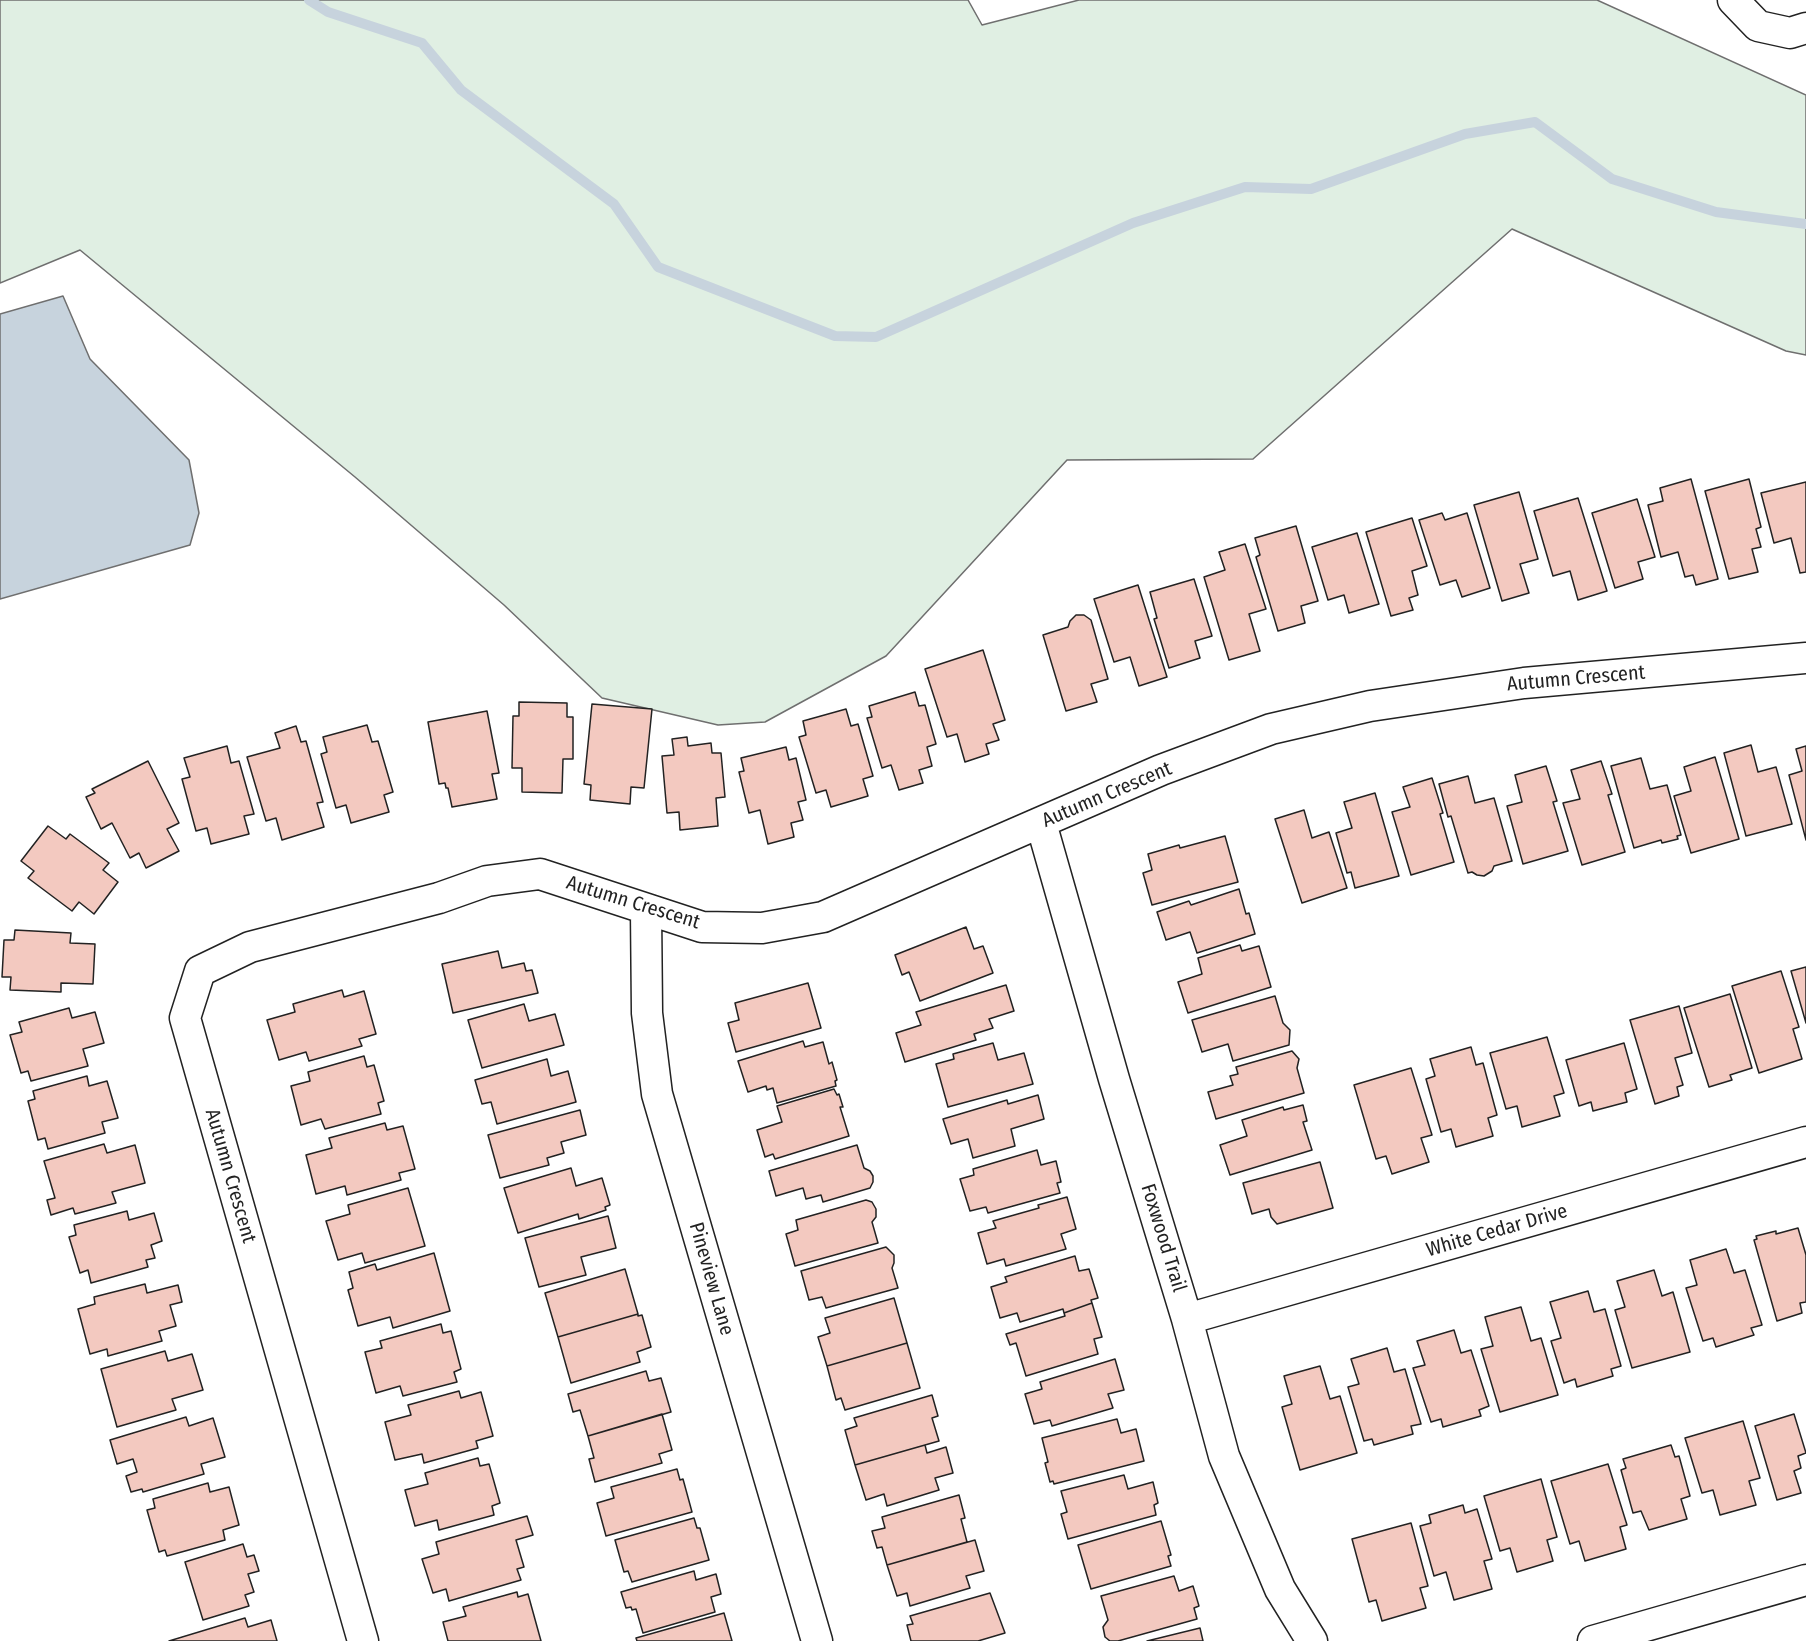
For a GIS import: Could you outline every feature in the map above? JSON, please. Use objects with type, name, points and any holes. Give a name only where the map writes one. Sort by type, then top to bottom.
[{"type":"street","points":[[1733,0],[1758,26],[1790,33],[1806,28]]},
{"type":"street","name":"Autumn Crescent","points":[[363,1641],[185,1018],[200,971],[250,947],[439,898],[487,881],[540,874],[702,927],[762,928],[823,917],[1161,770],[1271,729],[1370,706],[1524,683],[1806,658]]},
{"type":"street","name":"Foxwood Trail","points":[[1041,824],[1114,1079],[1187,1319],[1224,1456],[1280,1589],[1312,1641]]},
{"type":"street","name":"Pineview Lane","points":[[645,910],[647,1013],[657,1094],[817,1641]]},
{"type":"street","name":"White Cedar Drive","points":[[1187,1319],[1806,1142]]},
{"type":"street","points":[[1593,1641],[1806,1580]]},
{"type":"green space","points":[[0,0],[968,0],[982,25],[1079,0],[1597,0],[1806,95],[1806,355],[1786,351],[1512,229],[1253,459],[1067,460],[886,656],[765,722],[718,725],[602,698],[504,605],[355,477],[80,250],[0,283]]},
{"type":"shaded area","points":[[63,296],[90,359],[189,460],[199,513],[190,545],[0,599],[0,314]]},
{"type":"building","points":[[1691,479],[1718,579],[1696,585],[1693,575],[1685,577],[1678,552],[1661,557],[1648,505],[1663,501],[1660,488]]},
{"type":"building","points":[[1749,479],[1761,527],[1756,529],[1761,547],[1752,549],[1758,572],[1729,579],[1705,491]]},
{"type":"building","points":[[1806,482],[1806,572],[1800,573],[1791,538],[1774,543],[1761,493]]},
{"type":"building","points":[[1519,492],[1538,559],[1520,564],[1529,593],[1502,601],[1474,505]]},
{"type":"building","points":[[1578,498],[1607,591],[1578,600],[1570,571],[1553,576],[1534,511]]},
{"type":"building","points":[[1637,499],[1655,557],[1638,562],[1643,579],[1615,588],[1592,513]]},
{"type":"building","points":[[1442,513],[1445,520],[1467,513],[1490,588],[1462,597],[1456,580],[1440,585],[1419,520]]},
{"type":"building","points":[[1412,518],[1427,566],[1412,571],[1418,595],[1409,598],[1413,610],[1391,616],[1366,532]]},
{"type":"building","points":[[1296,526],[1318,601],[1301,606],[1305,623],[1278,631],[1256,557],[1260,555],[1255,538]]},
{"type":"building","points":[[1357,533],[1379,604],[1349,613],[1344,595],[1328,600],[1312,547]]},
{"type":"building","points":[[1245,544],[1266,609],[1249,614],[1260,651],[1229,660],[1204,577],[1225,570],[1219,552]]},
{"type":"building","points":[[1194,579],[1212,636],[1195,641],[1200,658],[1169,668],[1154,619],[1157,618],[1150,592]]},
{"type":"building","points":[[1138,585],[1167,677],[1139,686],[1130,657],[1114,662],[1094,599]]},
{"type":"building","points":[[1076,615],[1084,615],[1091,620],[1108,679],[1091,684],[1097,702],[1066,711],[1043,635],[1068,627]]},
{"type":"building","points":[[983,650],[1005,720],[993,724],[999,740],[986,744],[989,754],[965,762],[957,734],[947,737],[925,669]]},
{"type":"building","points":[[915,692],[919,706],[925,705],[936,744],[927,747],[932,766],[919,770],[923,783],[899,790],[891,765],[882,768],[867,718],[872,717],[869,706]]},
{"type":"building","points":[[519,702],[567,703],[567,717],[573,717],[573,759],[563,759],[562,793],[522,792],[522,768],[512,768],[513,716],[519,716]]},
{"type":"building","points":[[592,704],[652,709],[644,788],[631,787],[630,804],[590,800],[591,785],[584,784]]},
{"type":"building","points":[[846,709],[851,726],[858,724],[873,776],[863,779],[868,796],[831,807],[826,790],[816,793],[799,737],[806,735],[803,721]]},
{"type":"building","points":[[487,711],[499,773],[492,774],[497,799],[452,807],[448,788],[445,783],[439,784],[428,722]]},
{"type":"building","points":[[367,725],[372,742],[378,741],[393,792],[384,795],[389,812],[351,823],[346,805],[336,808],[321,754],[327,752],[323,737]]},
{"type":"building","points":[[296,726],[301,742],[306,741],[323,802],[317,803],[324,827],[282,840],[276,818],[266,821],[247,757],[280,748],[275,733]]},
{"type":"building","points":[[687,737],[688,746],[711,743],[712,753],[721,753],[725,797],[716,798],[718,826],[680,830],[679,812],[667,813],[662,756],[674,755],[672,739]]},
{"type":"building","points":[[1751,745],[1758,772],[1776,767],[1792,824],[1746,836],[1724,753]]},
{"type":"building","points":[[227,746],[231,763],[239,761],[254,814],[244,816],[249,834],[211,844],[207,828],[196,831],[182,779],[190,777],[184,758]]},
{"type":"building","points":[[1806,746],[1806,840],[1789,775],[1802,771],[1796,749]]},
{"type":"building","points":[[786,747],[789,760],[796,758],[806,800],[798,802],[803,820],[791,823],[794,837],[768,844],[760,810],[749,813],[739,772],[744,771],[741,758]]},
{"type":"building","points":[[1715,757],[1739,839],[1691,853],[1674,796],[1691,791],[1684,767]]},
{"type":"building","points":[[1641,758],[1650,789],[1667,785],[1681,835],[1677,836],[1678,839],[1662,843],[1661,840],[1634,848],[1611,766]]},
{"type":"building","points":[[148,761],[179,823],[167,829],[179,851],[146,868],[139,853],[130,858],[112,823],[101,829],[86,797],[95,793],[92,789]]},
{"type":"building","points":[[1601,761],[1612,794],[1608,795],[1625,852],[1582,865],[1563,803],[1580,799],[1571,770]]},
{"type":"building","points":[[1546,766],[1557,801],[1553,802],[1568,851],[1523,864],[1507,806],[1522,802],[1515,775]]},
{"type":"building","points":[[1468,776],[1475,803],[1494,798],[1512,861],[1494,866],[1492,871],[1484,876],[1468,873],[1439,784]]},
{"type":"building","points":[[1432,778],[1454,862],[1411,875],[1392,812],[1410,807],[1403,787]]},
{"type":"building","points":[[1375,793],[1399,876],[1355,888],[1351,872],[1347,873],[1336,833],[1352,828],[1344,802]]},
{"type":"building","points":[[1304,810],[1312,838],[1329,832],[1347,888],[1302,903],[1275,819]]},
{"type":"building","points":[[48,826],[66,839],[70,834],[109,863],[103,870],[118,882],[94,914],[79,902],[72,911],[28,878],[34,871],[21,861]]},
{"type":"building","points":[[1225,836],[1238,882],[1152,905],[1143,873],[1152,870],[1148,854]]},
{"type":"building","points":[[1239,889],[1255,934],[1197,953],[1190,932],[1166,940],[1157,912],[1189,901],[1191,905]]},
{"type":"building","points":[[966,927],[974,949],[983,946],[993,973],[920,1001],[909,972],[902,975],[895,955]]},
{"type":"building","points":[[15,930],[71,933],[70,943],[95,944],[93,984],[61,983],[61,992],[10,990],[11,977],[2,977],[4,940],[14,940]]},
{"type":"building","points":[[1240,945],[1242,951],[1259,946],[1271,987],[1188,1013],[1178,982],[1202,974],[1198,958]]},
{"type":"building","points":[[498,951],[502,968],[524,963],[526,971],[532,970],[538,993],[453,1013],[442,964]]},
{"type":"building","points":[[1806,967],[1806,1023],[1791,971]]},
{"type":"building","points":[[1781,971],[1799,1027],[1793,1029],[1802,1059],[1759,1073],[1732,986]]},
{"type":"building","points":[[808,983],[821,1028],[736,1052],[728,1023],[739,1020],[735,1003]]},
{"type":"building","points":[[1006,985],[1014,1011],[989,1019],[993,1028],[974,1034],[976,1040],[905,1062],[896,1033],[921,1025],[916,1012]]},
{"type":"building","points":[[342,990],[344,997],[364,991],[376,1034],[359,1039],[362,1046],[309,1061],[306,1052],[279,1060],[267,1020],[295,1012],[293,1004]]},
{"type":"building","points":[[1730,994],[1752,1068],[1730,1075],[1732,1080],[1709,1087],[1684,1008]]},
{"type":"building","points":[[1275,996],[1283,1023],[1290,1030],[1289,1045],[1233,1061],[1228,1044],[1202,1052],[1192,1020]]},
{"type":"building","points":[[524,1004],[529,1021],[555,1014],[564,1045],[482,1068],[468,1020]]},
{"type":"building","points":[[1679,1006],[1692,1053],[1675,1058],[1683,1085],[1677,1087],[1679,1096],[1655,1104],[1630,1020]]},
{"type":"building","points":[[69,1008],[72,1018],[95,1012],[104,1043],[83,1049],[88,1066],[31,1081],[28,1071],[21,1073],[10,1035],[22,1032],[19,1022]]},
{"type":"building","points":[[1547,1037],[1564,1093],[1554,1096],[1560,1116],[1522,1127],[1517,1106],[1506,1109],[1490,1053]]},
{"type":"building","points":[[803,1041],[805,1047],[823,1042],[829,1064],[832,1062],[837,1080],[835,1081],[836,1086],[777,1103],[773,1088],[767,1090],[766,1086],[748,1092],[738,1061]]},
{"type":"building","points":[[993,1043],[998,1060],[1024,1053],[1033,1084],[948,1107],[936,1064],[954,1059],[953,1054]]},
{"type":"building","points":[[1624,1043],[1637,1089],[1625,1093],[1627,1102],[1593,1111],[1591,1102],[1579,1106],[1566,1060]]},
{"type":"building","points":[[1471,1047],[1476,1065],[1483,1063],[1497,1115],[1488,1118],[1493,1136],[1456,1147],[1451,1129],[1441,1132],[1426,1079],[1435,1076],[1430,1059]]},
{"type":"building","points":[[1292,1051],[1299,1059],[1297,1068],[1304,1093],[1216,1119],[1208,1092],[1233,1085],[1230,1076],[1238,1074],[1236,1067]]},
{"type":"building","points":[[364,1056],[367,1067],[374,1065],[384,1101],[378,1103],[381,1114],[325,1129],[321,1119],[301,1125],[291,1086],[310,1081],[308,1072]]},
{"type":"building","points":[[547,1059],[551,1076],[568,1071],[576,1102],[497,1124],[491,1102],[482,1104],[475,1080]]},
{"type":"building","points":[[1411,1068],[1432,1135],[1421,1138],[1429,1162],[1392,1174],[1386,1156],[1376,1159],[1354,1085]]},
{"type":"building","points":[[87,1076],[89,1086],[107,1081],[118,1118],[102,1122],[105,1133],[48,1149],[45,1138],[38,1140],[28,1101],[35,1099],[33,1091]]},
{"type":"building","points":[[834,1089],[837,1095],[839,1094],[843,1107],[840,1107],[849,1136],[775,1159],[773,1154],[765,1157],[757,1130],[782,1122],[777,1106]]},
{"type":"building","points":[[1038,1095],[1044,1119],[1011,1129],[1015,1146],[973,1158],[968,1139],[951,1144],[943,1119],[1007,1100],[1008,1104]]},
{"type":"building","points":[[1303,1105],[1307,1121],[1303,1122],[1312,1150],[1230,1175],[1220,1145],[1247,1136],[1242,1120],[1283,1107],[1284,1110]]},
{"type":"building","points":[[580,1110],[586,1135],[561,1142],[564,1153],[547,1158],[549,1165],[500,1178],[488,1135]]},
{"type":"building","points":[[385,1123],[387,1130],[403,1126],[415,1169],[399,1173],[401,1180],[347,1195],[345,1186],[316,1194],[306,1155],[332,1148],[329,1138]]},
{"type":"building","points":[[104,1144],[107,1153],[135,1145],[145,1183],[112,1192],[116,1203],[75,1214],[73,1208],[51,1215],[47,1200],[55,1198],[44,1161]]},
{"type":"building","points":[[857,1145],[864,1168],[873,1176],[870,1188],[823,1202],[821,1195],[806,1199],[803,1188],[776,1196],[769,1171]]},
{"type":"building","points":[[1037,1150],[1041,1165],[1056,1161],[1061,1182],[1057,1183],[1060,1193],[988,1213],[986,1207],[970,1211],[960,1179],[974,1175],[973,1169]]},
{"type":"building","points":[[1320,1162],[1333,1208],[1277,1224],[1271,1217],[1269,1209],[1252,1214],[1243,1183]]},
{"type":"building","points":[[571,1168],[576,1186],[602,1178],[610,1205],[605,1207],[606,1210],[579,1219],[578,1214],[518,1233],[504,1188]]},
{"type":"building","points":[[408,1188],[425,1246],[365,1263],[362,1253],[338,1260],[326,1221],[350,1214],[348,1205]]},
{"type":"building","points":[[1067,1197],[1076,1229],[1061,1234],[1066,1249],[1006,1266],[1004,1259],[987,1264],[978,1233],[996,1228],[993,1221],[1039,1208],[1038,1205]]},
{"type":"building","points":[[866,1200],[872,1202],[876,1209],[876,1217],[872,1222],[878,1243],[795,1266],[786,1234],[798,1230],[796,1220]]},
{"type":"building","points":[[127,1211],[129,1220],[154,1213],[162,1241],[151,1245],[155,1258],[146,1260],[148,1267],[91,1283],[88,1270],[80,1273],[69,1237],[76,1235],[74,1225]]},
{"type":"building","points":[[608,1216],[616,1248],[581,1257],[586,1275],[539,1287],[525,1238]]},
{"type":"building","points":[[1798,1228],[1806,1255],[1806,1302],[1800,1303],[1802,1313],[1777,1321],[1754,1240],[1757,1239],[1756,1236]]},
{"type":"building","points":[[886,1247],[894,1255],[892,1268],[898,1288],[826,1308],[822,1297],[809,1300],[801,1271]]},
{"type":"building","points":[[1726,1249],[1734,1273],[1745,1270],[1762,1325],[1751,1328],[1754,1335],[1716,1347],[1713,1338],[1703,1341],[1686,1288],[1697,1285],[1690,1260]]},
{"type":"building","points":[[434,1253],[450,1311],[393,1328],[390,1317],[358,1326],[348,1290],[353,1288],[349,1272],[375,1264],[377,1270]]},
{"type":"building","points":[[1075,1256],[1079,1271],[1089,1269],[1098,1298],[1091,1300],[1092,1303],[1064,1313],[1063,1309],[1020,1322],[1017,1313],[1000,1318],[991,1287],[1007,1282],[1005,1277]]},
{"type":"building","points":[[625,1269],[638,1314],[558,1337],[545,1293]]},
{"type":"building","points":[[1654,1270],[1662,1296],[1673,1292],[1690,1352],[1632,1368],[1615,1310],[1625,1307],[1617,1281]]},
{"type":"building","points":[[145,1284],[147,1293],[178,1285],[182,1302],[170,1305],[176,1326],[159,1331],[162,1341],[108,1356],[107,1349],[90,1354],[78,1309],[95,1304],[94,1297]]},
{"type":"building","points":[[1588,1291],[1594,1312],[1605,1309],[1621,1366],[1611,1369],[1613,1376],[1577,1387],[1575,1379],[1564,1383],[1551,1341],[1561,1338],[1550,1302]]},
{"type":"building","points":[[894,1298],[907,1343],[827,1366],[818,1337],[830,1333],[825,1318]]},
{"type":"building","points":[[1092,1303],[1102,1337],[1094,1339],[1098,1354],[1026,1376],[1016,1343],[1010,1345],[1006,1334],[1065,1316],[1064,1313]]},
{"type":"building","points":[[1521,1307],[1531,1341],[1541,1338],[1558,1395],[1500,1412],[1481,1349],[1493,1346],[1485,1317]]},
{"type":"building","points":[[638,1314],[638,1316],[642,1315],[651,1347],[637,1352],[640,1362],[571,1383],[558,1337]]},
{"type":"building","points":[[441,1324],[443,1333],[451,1331],[461,1369],[454,1372],[457,1382],[403,1396],[400,1386],[376,1393],[365,1352],[382,1348],[380,1341]]},
{"type":"building","points":[[1454,1330],[1461,1353],[1471,1350],[1489,1406],[1479,1410],[1481,1416],[1443,1427],[1441,1419],[1431,1422],[1413,1368],[1425,1365],[1417,1341]]},
{"type":"building","points":[[907,1343],[920,1388],[845,1410],[841,1398],[836,1400],[827,1366]]},
{"type":"building","points":[[1387,1348],[1394,1372],[1405,1369],[1421,1424],[1411,1426],[1413,1434],[1374,1445],[1372,1439],[1364,1441],[1348,1387],[1359,1384],[1351,1359]]},
{"type":"building","points":[[165,1351],[168,1361],[192,1354],[203,1390],[172,1399],[176,1410],[117,1427],[101,1369]]},
{"type":"building","points":[[1115,1359],[1124,1390],[1108,1394],[1113,1408],[1052,1426],[1050,1420],[1034,1424],[1025,1394],[1042,1389],[1040,1382]]},
{"type":"building","points":[[1320,1366],[1330,1399],[1340,1396],[1357,1453],[1300,1470],[1282,1407],[1292,1404],[1284,1376]]},
{"type":"building","points":[[646,1371],[649,1381],[661,1378],[671,1412],[588,1436],[580,1410],[573,1412],[568,1394]]},
{"type":"building","points":[[459,1391],[461,1398],[481,1392],[493,1436],[476,1441],[478,1448],[424,1463],[422,1454],[395,1460],[385,1422],[411,1415],[408,1405]]},
{"type":"building","points":[[932,1395],[938,1416],[932,1418],[939,1441],[855,1465],[845,1430],[857,1426],[854,1418]]},
{"type":"building","points":[[662,1414],[672,1450],[659,1454],[662,1463],[595,1482],[589,1459],[594,1458],[588,1436]]},
{"type":"building","points":[[1794,1414],[1806,1453],[1798,1456],[1801,1468],[1794,1471],[1801,1493],[1777,1500],[1755,1426]]},
{"type":"building","points":[[186,1417],[189,1426],[213,1418],[225,1457],[201,1464],[204,1474],[143,1492],[142,1489],[131,1492],[126,1476],[137,1472],[133,1459],[117,1464],[110,1440]]},
{"type":"building","points":[[1117,1419],[1121,1433],[1136,1429],[1144,1461],[1054,1484],[1053,1481],[1050,1482],[1042,1438]]},
{"type":"building","points":[[1743,1421],[1760,1478],[1749,1481],[1756,1505],[1720,1515],[1713,1490],[1702,1493],[1685,1438]]},
{"type":"building","points":[[925,1445],[927,1453],[946,1447],[953,1473],[935,1478],[939,1490],[887,1506],[884,1494],[866,1500],[855,1465]]},
{"type":"building","points":[[1671,1445],[1675,1457],[1679,1456],[1690,1496],[1681,1499],[1687,1519],[1649,1530],[1641,1511],[1633,1513],[1621,1470],[1626,1468],[1623,1459]]},
{"type":"building","points":[[478,1458],[480,1466],[489,1464],[500,1503],[492,1506],[494,1515],[439,1530],[437,1520],[415,1526],[405,1490],[428,1484],[425,1473]]},
{"type":"building","points":[[1608,1464],[1627,1525],[1620,1527],[1626,1549],[1585,1561],[1579,1541],[1570,1544],[1551,1481]]},
{"type":"building","points":[[677,1469],[680,1480],[683,1479],[692,1512],[606,1536],[597,1503],[614,1498],[611,1487]]},
{"type":"building","points":[[1124,1475],[1128,1489],[1153,1482],[1158,1503],[1154,1505],[1156,1515],[1068,1539],[1061,1514],[1067,1512],[1061,1491]]},
{"type":"building","points":[[1541,1479],[1557,1537],[1547,1540],[1553,1561],[1517,1572],[1510,1548],[1500,1551],[1484,1496]]},
{"type":"building","points":[[208,1483],[210,1492],[229,1487],[239,1525],[223,1530],[225,1540],[167,1556],[165,1550],[159,1552],[147,1510],[155,1508],[153,1499]]},
{"type":"building","points":[[959,1495],[965,1518],[961,1519],[967,1542],[887,1565],[882,1547],[877,1548],[872,1531],[885,1528],[882,1517]]},
{"type":"building","points":[[1463,1505],[1465,1513],[1477,1509],[1492,1559],[1484,1561],[1492,1589],[1454,1600],[1446,1572],[1434,1576],[1420,1526],[1431,1523],[1429,1515]]},
{"type":"building","points":[[527,1516],[533,1535],[516,1540],[524,1567],[517,1569],[521,1580],[449,1601],[446,1589],[433,1593],[422,1559],[439,1554],[436,1542]]},
{"type":"building","points":[[694,1518],[697,1528],[700,1528],[709,1560],[632,1582],[628,1571],[624,1572],[615,1540]]},
{"type":"building","points":[[1161,1521],[1171,1555],[1168,1556],[1171,1566],[1091,1589],[1078,1545]]},
{"type":"building","points":[[1411,1523],[1428,1586],[1420,1588],[1426,1608],[1382,1621],[1376,1600],[1369,1602],[1352,1539]]},
{"type":"building","points":[[975,1540],[984,1571],[966,1576],[970,1588],[910,1606],[907,1593],[897,1596],[887,1565]]},
{"type":"building","points":[[243,1544],[247,1557],[254,1555],[259,1571],[248,1574],[254,1592],[245,1595],[249,1606],[203,1620],[185,1562]]},
{"type":"building","points":[[694,1571],[696,1580],[716,1574],[721,1594],[711,1597],[715,1612],[643,1633],[636,1609],[626,1608],[621,1592]]},
{"type":"building","points":[[1174,1576],[1179,1591],[1193,1586],[1199,1606],[1194,1608],[1197,1619],[1118,1641],[1110,1641],[1105,1637],[1103,1627],[1108,1620],[1101,1596]]},
{"type":"building","points":[[517,1592],[518,1597],[528,1594],[541,1641],[448,1641],[443,1622],[466,1616],[463,1607]]},
{"type":"building","points":[[990,1593],[1005,1633],[978,1641],[911,1641],[907,1625],[913,1624],[910,1616]]},
{"type":"building","points":[[724,1613],[732,1641],[637,1641],[636,1638]]},
{"type":"building","points":[[245,1618],[248,1627],[271,1620],[277,1641],[169,1641]]},
{"type":"building","points":[[1200,1628],[1203,1641],[1147,1641]]},
{"type":"waterway","points":[[309,0],[328,12],[422,43],[461,90],[614,204],[658,267],[835,336],[876,337],[1133,223],[1245,187],[1311,189],[1465,134],[1535,122],[1612,179],[1716,212],[1806,224]]}]
